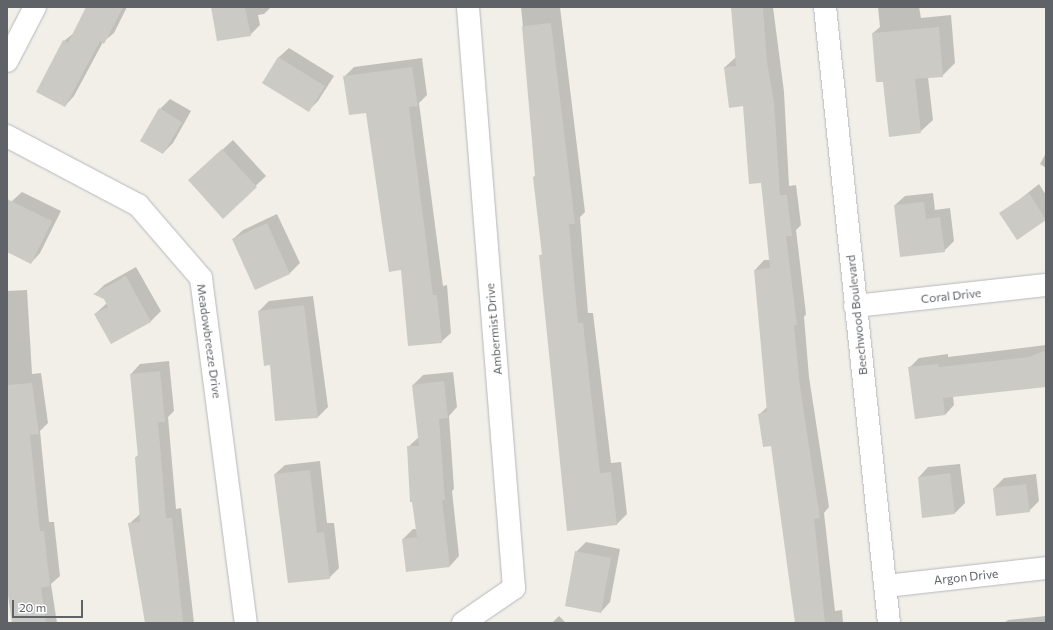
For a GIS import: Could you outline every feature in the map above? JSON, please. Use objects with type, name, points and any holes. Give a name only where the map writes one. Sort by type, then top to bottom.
[{"type":"street","points":[[7,61],[35,7]]},
{"type":"street","name":"Ambermist Drive","points":[[463,623],[514,588],[468,7]]},
{"type":"street","name":"Beechwood Boulevard","points":[[825,7],[890,623]]},
{"type":"street","name":"Meadowbreeze Drive","points":[[7,136],[138,205],[201,278],[246,623]]},
{"type":"street","name":"Coral Drive","points":[[856,306],[1046,285]]},
{"type":"street","name":"Argon Drive","points":[[886,586],[1046,568]]},
{"type":"building","points":[[86,7],[123,7],[104,44],[100,41],[65,107],[36,92],[63,40],[68,43]]},
{"type":"building","points":[[211,7],[245,7],[251,36],[217,41]]},
{"type":"building","points":[[731,7],[763,7],[767,62],[774,102],[780,195],[787,195],[792,236],[786,236],[797,325],[794,325],[800,387],[820,518],[814,519],[825,623],[795,623],[771,446],[763,447],[758,414],[767,412],[754,270],[770,268],[761,183],[749,184],[743,106],[729,108],[724,67],[736,66]]},
{"type":"building","points":[[551,23],[575,224],[569,224],[578,323],[583,323],[600,473],[611,472],[617,525],[567,531],[539,255],[542,255],[533,177],[535,176],[522,26]]},
{"type":"building","points":[[939,27],[943,77],[915,79],[921,133],[889,137],[883,82],[876,82],[872,33]]},
{"type":"building","points":[[278,57],[325,86],[309,112],[262,83]]},
{"type":"building","points":[[412,67],[418,106],[409,107],[433,295],[437,295],[442,343],[408,346],[401,270],[389,272],[366,113],[349,115],[343,76]]},
{"type":"building","points":[[159,108],[182,122],[163,154],[140,141]]},
{"type":"building","points":[[222,149],[257,187],[223,219],[188,180]]},
{"type":"building","points":[[1029,193],[1046,220],[1017,240],[999,213]]},
{"type":"building","points":[[7,199],[52,221],[31,264],[7,252]]},
{"type":"building","points":[[924,202],[926,219],[940,217],[945,252],[900,257],[894,205]]},
{"type":"building","points":[[267,223],[290,274],[255,290],[232,239]]},
{"type":"building","points":[[126,276],[151,322],[111,344],[94,314],[108,307],[104,299],[93,294]]},
{"type":"building","points":[[304,305],[318,418],[275,421],[270,365],[264,366],[258,311]]},
{"type":"building","points":[[1046,350],[1046,387],[943,398],[945,415],[915,419],[908,367],[938,364],[939,367],[1029,357]]},
{"type":"building","points":[[160,371],[165,422],[158,422],[166,518],[172,518],[183,623],[145,623],[128,523],[140,522],[135,457],[138,457],[130,374]]},
{"type":"building","points":[[444,381],[448,418],[439,419],[445,500],[442,500],[450,567],[406,572],[402,539],[417,537],[412,502],[410,502],[407,446],[419,446],[412,385]]},
{"type":"building","points":[[32,383],[39,434],[30,435],[40,531],[44,531],[50,586],[41,588],[46,623],[12,623],[7,588],[7,385]]},
{"type":"building","points":[[310,470],[317,533],[324,532],[330,579],[288,583],[274,474]]},
{"type":"building","points":[[950,473],[955,514],[922,518],[918,477]]},
{"type":"building","points":[[1026,484],[1030,512],[996,516],[993,488]]},
{"type":"building","points":[[575,551],[611,558],[601,613],[565,606]]}]
